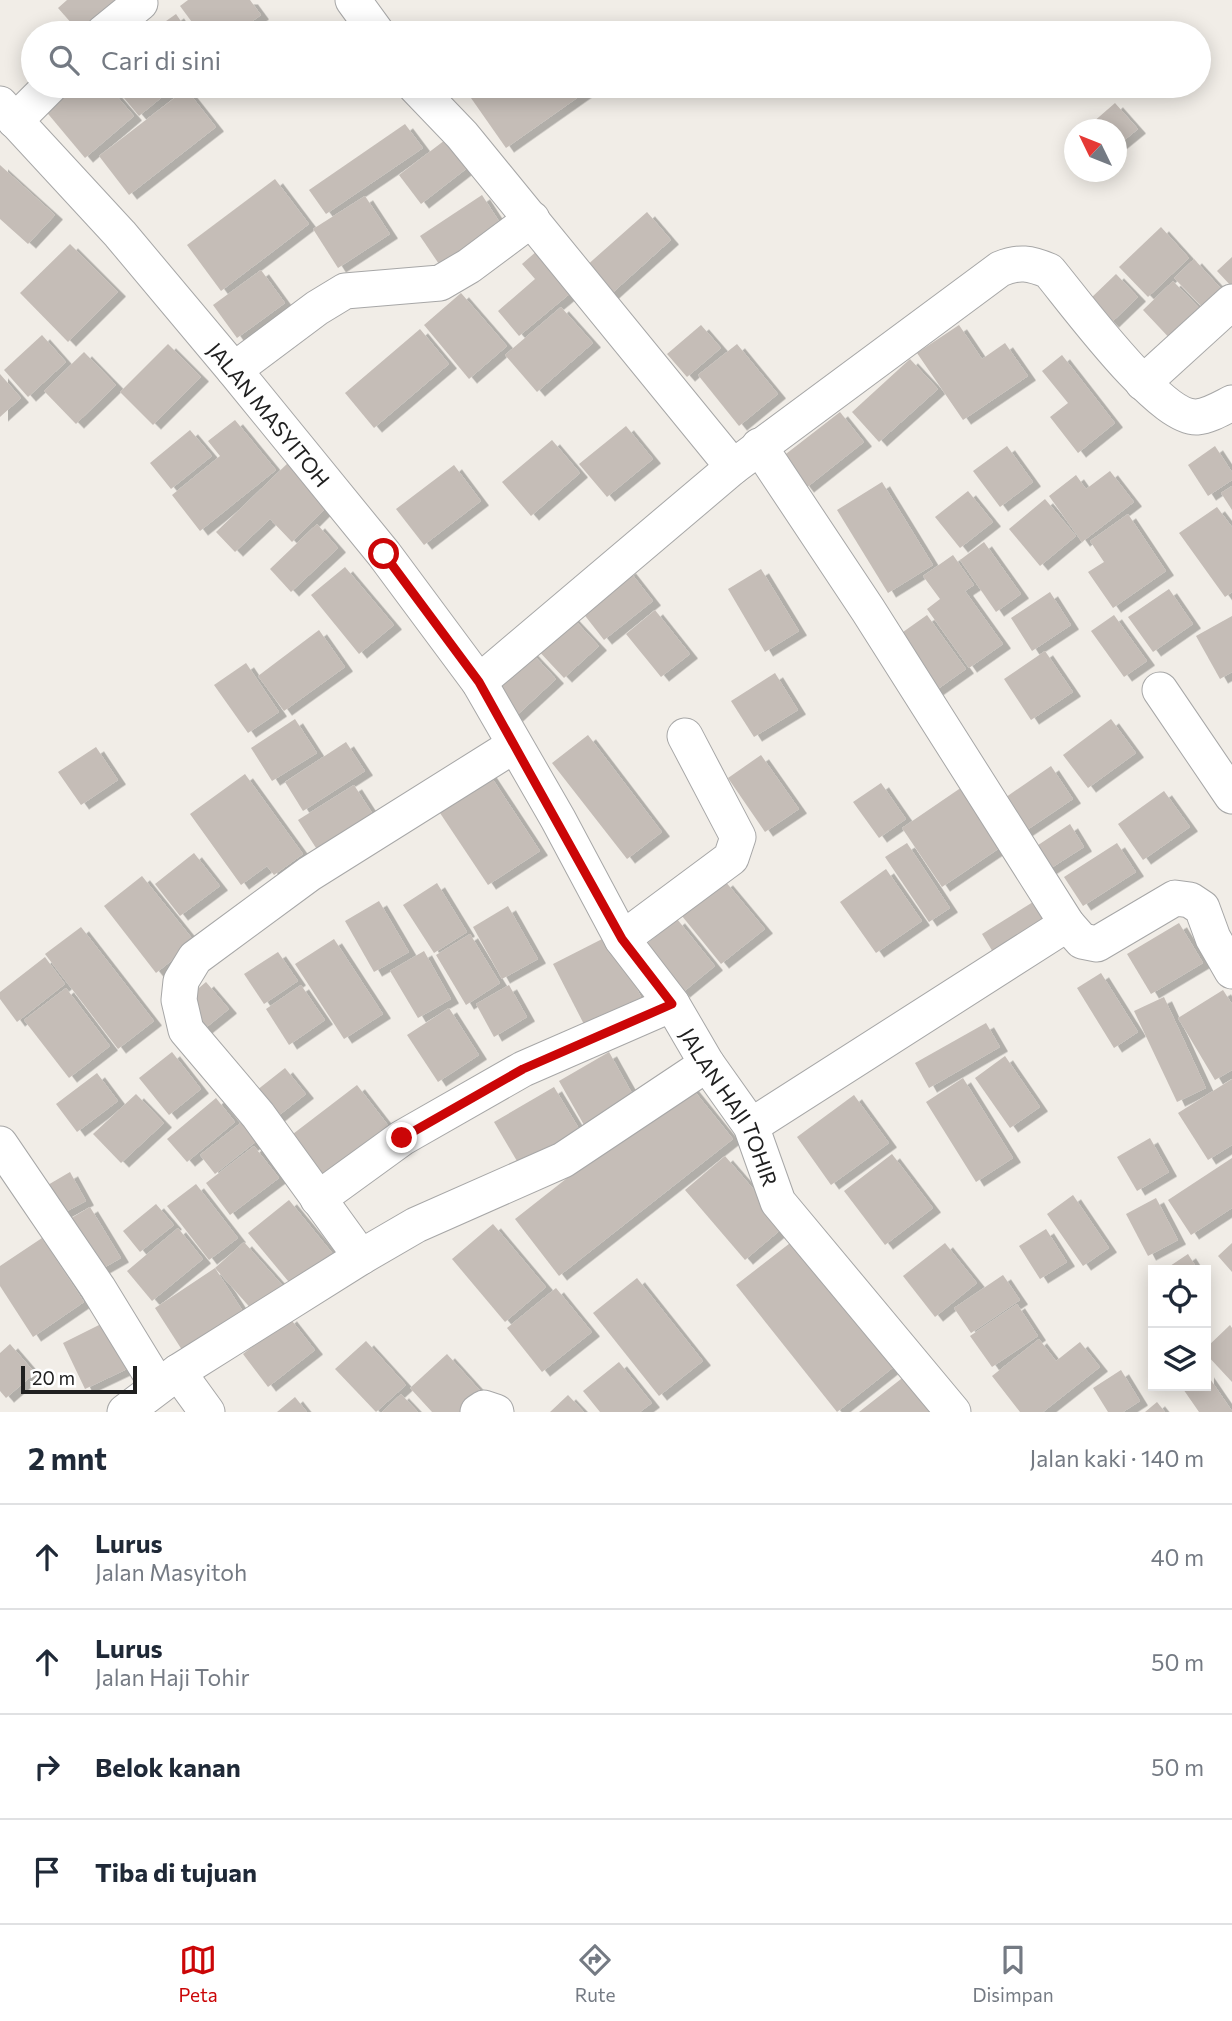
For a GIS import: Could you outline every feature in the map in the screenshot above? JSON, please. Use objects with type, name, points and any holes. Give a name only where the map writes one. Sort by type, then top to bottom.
[{"type":"street","points":[[353,0],[368,21]]},
{"type":"street","points":[[118,21],[140,3]]},
{"type":"street","points":[[8,113],[31,98]]},
{"type":"street","points":[[427,98],[463,135],[532,219],[746,457],[868,610],[1067,925],[1082,941],[1097,944],[1175,898],[1191,900],[1202,908],[1223,934],[1232,971]]},
{"type":"street","name":"JALAN MASYITOH","points":[[8,113],[120,234],[384,554],[479,682],[513,746]]},
{"type":"street","points":[[234,370],[317,308],[345,291],[373,286],[393,288],[440,283],[470,266],[532,219]]},
{"type":"street","points":[[479,682],[746,457],[1000,269],[1016,263],[1030,264],[1049,271],[1143,383],[1173,410],[1196,417],[1232,403]]},
{"type":"street","points":[[1143,383],[1232,302]]},
{"type":"street","points":[[1160,690],[1232,796]]},
{"type":"street","points":[[622,939],[731,858],[738,837],[685,736]]},
{"type":"street","points":[[361,1257],[258,1115],[186,1030],[179,1000],[181,981],[195,958],[309,874],[513,746]]},
{"type":"street","name":"JALAN HAJI TOHIR","points":[[513,746],[558,819],[622,939],[672,1004],[707,1064],[751,1126],[778,1202],[953,1412]]},
{"type":"street","points":[[751,1126],[1067,925]]},
{"type":"street","points":[[318,1199],[402,1138],[523,1069],[672,1004]]},
{"type":"street","points":[[125,1412],[168,1379],[361,1257],[416,1225],[563,1160],[707,1064]]},
{"type":"street","points":[[0,1144],[98,1288],[168,1379],[207,1412]]},
{"type":"street","points":[[478,1412],[484,1409],[496,1412]]},
{"type":"building","points":[[67,0],[127,0],[102,21],[69,21],[58,8]]},
{"type":"building","points":[[188,0],[250,0],[261,15],[253,21],[191,21],[180,6]]},
{"type":"building","points":[[176,14],[181,21],[166,21]]},
{"type":"building","points":[[57,98],[118,98],[134,116],[85,158],[44,109]]},
{"type":"building","points":[[124,98],[161,98],[139,116]]},
{"type":"building","points":[[174,98],[193,98],[216,127],[129,195],[99,156]]},
{"type":"building","points":[[471,98],[577,98],[506,148]]},
{"type":"building","points":[[1115,103],[1138,129],[1127,138],[1127,119],[1097,119]]},
{"type":"building","points":[[405,124],[423,148],[326,214],[309,190]]},
{"type":"building","points":[[453,134],[475,162],[421,204],[399,175]]},
{"type":"building","points":[[0,165],[55,215],[28,244],[0,219]]},
{"type":"building","points":[[275,179],[309,224],[221,291],[187,245]]},
{"type":"building","points":[[482,195],[504,229],[443,270],[420,236]]},
{"type":"building","points":[[365,196],[390,234],[338,268],[313,229]]},
{"type":"building","points":[[647,212],[671,240],[610,295],[585,267]]},
{"type":"building","points":[[1161,227],[1189,258],[1148,297],[1119,267]]},
{"type":"building","points":[[70,244],[118,292],[68,342],[20,293]]},
{"type":"building","points":[[545,244],[579,286],[519,336],[498,311],[535,279],[522,264]]},
{"type":"building","points":[[1232,257],[1232,287],[1217,271]]},
{"type":"building","points":[[1194,259],[1226,294],[1207,312],[1174,278]]},
{"type":"building","points":[[261,270],[285,303],[237,338],[213,305]]},
{"type":"building","points":[[1116,274],[1138,297],[1111,323],[1089,300]]},
{"type":"building","points":[[1173,281],[1205,314],[1175,344],[1143,310]]},
{"type":"building","points":[[461,293],[507,346],[469,379],[424,325]]},
{"type":"building","points":[[561,307],[593,343],[537,392],[505,355]]},
{"type":"building","points":[[701,325],[721,348],[687,377],[667,354]]},
{"type":"building","points":[[959,325],[982,359],[1005,343],[1028,376],[963,420],[917,353]]},
{"type":"building","points":[[420,329],[449,364],[374,428],[345,393]]},
{"type":"building","points":[[42,335],[66,362],[28,397],[4,370]]},
{"type":"building","points":[[168,344],[201,377],[153,425],[120,392]]},
{"type":"building","points":[[737,344],[778,394],[739,426],[698,375]]},
{"type":"building","points":[[84,352],[116,385],[76,424],[44,391]]},
{"type":"building","points":[[1062,355],[1115,423],[1078,453],[1050,417],[1068,403],[1042,371]]},
{"type":"building","points":[[910,359],[938,389],[879,442],[852,412]]},
{"type":"building","points":[[0,374],[21,398],[0,417]]},
{"type":"building","points":[[840,412],[864,442],[806,488],[782,457]]},
{"type":"building","points":[[235,420],[276,470],[200,531],[172,495],[220,456],[208,441]]},
{"type":"building","points":[[626,426],[653,459],[607,497],[579,464]]},
{"type":"building","points":[[190,430],[212,456],[171,489],[150,463]]},
{"type":"building","points":[[552,440],[580,473],[531,516],[502,482]]},
{"type":"building","points":[[1007,446],[1033,482],[1000,507],[973,471]]},
{"type":"building","points":[[1215,446],[1232,472],[1232,480],[1208,496],[1188,465]]},
{"type":"building","points":[[289,462],[329,505],[292,542],[270,519],[235,552],[216,532]]},
{"type":"building","points":[[454,465],[481,501],[424,545],[396,509]]},
{"type":"building","points":[[1110,471],[1134,502],[1082,542],[1049,496],[1076,475],[1086,489]]},
{"type":"building","points":[[882,482],[933,565],[888,593],[837,510]]},
{"type":"building","points":[[1232,486],[1232,510],[1221,493]]},
{"type":"building","points":[[968,491],[993,522],[960,548],[935,517]]},
{"type":"building","points":[[1045,499],[1076,536],[1040,566],[1009,529]]},
{"type":"building","points":[[1217,507],[1232,527],[1232,592],[1225,597],[1179,533]]},
{"type":"building","points":[[1128,514],[1166,571],[1113,608],[1088,572],[1104,562],[1090,541]]},
{"type":"building","points":[[317,524],[338,548],[291,592],[270,569]]},
{"type":"building","points":[[984,542],[1021,594],[996,612],[960,560]]},
{"type":"building","points":[[953,555],[974,585],[965,591],[1003,644],[969,668],[927,609],[940,599],[923,576]]},
{"type":"building","points":[[345,567],[394,625],[359,654],[311,595]]},
{"type":"building","points":[[628,569],[653,601],[604,640],[579,608]]},
{"type":"building","points":[[761,569],[799,631],[765,652],[728,589]]},
{"type":"building","points":[[1169,589],[1193,624],[1153,652],[1128,617]]},
{"type":"building","points":[[1050,592],[1071,625],[1032,651],[1011,618]]},
{"type":"building","points":[[655,610],[690,654],[661,677],[626,634]]},
{"type":"building","points":[[570,615],[599,646],[564,678],[535,647]]},
{"type":"building","points":[[927,615],[966,669],[935,691],[896,637]]},
{"type":"building","points":[[1114,615],[1147,661],[1124,677],[1091,631]]},
{"type":"building","points":[[1232,616],[1232,672],[1220,679],[1196,636]]},
{"type":"building","points":[[319,630],[345,667],[284,711],[258,676]]},
{"type":"building","points":[[529,650],[556,679],[515,717],[487,688]]},
{"type":"building","points":[[1045,651],[1073,692],[1031,720],[1004,679]]},
{"type":"building","points":[[246,663],[279,712],[248,733],[214,685]]},
{"type":"building","points":[[775,673],[798,710],[754,737],[731,701]]},
{"type":"building","points":[[295,719],[317,753],[272,781],[251,748]]},
{"type":"building","points":[[1111,719],[1136,753],[1088,788],[1063,755]]},
{"type":"building","points":[[588,735],[662,832],[627,859],[552,763]]},
{"type":"building","points":[[346,742],[365,771],[303,811],[285,782]]},
{"type":"building","points":[[96,747],[118,780],[81,805],[58,772]]},
{"type":"building","points":[[761,755],[799,809],[765,832],[728,778]]},
{"type":"building","points":[[1051,766],[1073,799],[1021,834],[999,802]]},
{"type":"building","points":[[486,769],[540,851],[488,885],[434,804]]},
{"type":"building","points":[[245,774],[303,854],[274,875],[267,866],[241,885],[190,814]]},
{"type":"building","points":[[881,783],[906,819],[879,838],[853,802]]},
{"type":"building","points":[[354,785],[374,816],[318,851],[298,820]]},
{"type":"building","points":[[965,785],[1004,845],[942,887],[902,828]]},
{"type":"building","points":[[1164,791],[1190,827],[1143,860],[1118,824]]},
{"type":"building","points":[[1070,824],[1084,847],[1037,877],[1023,855]]},
{"type":"building","points":[[907,843],[950,908],[929,922],[885,857]]},
{"type":"building","points":[[1117,843],[1136,872],[1083,906],[1064,877]]},
{"type":"building","points":[[194,853],[220,886],[180,916],[155,884]]},
{"type":"building","points":[[886,869],[922,921],[876,953],[840,902]]},
{"type":"building","points":[[142,876],[195,942],[156,973],[104,906]]},
{"type":"building","points":[[725,881],[765,929],[721,964],[682,916]]},
{"type":"building","points":[[437,883],[467,932],[434,953],[403,905]]},
{"type":"building","points":[[1041,897],[1059,926],[999,962],[982,934]]},
{"type":"building","points":[[379,901],[409,952],[374,972],[345,921]]},
{"type":"building","points":[[508,906],[538,959],[502,979],[473,927]]},
{"type":"building","points":[[677,919],[715,966],[682,993],[644,946]]},
{"type":"building","points":[[1179,923],[1203,963],[1151,994],[1127,954]]},
{"type":"building","points":[[81,927],[154,1021],[118,1049],[45,954]]},
{"type":"building","points":[[470,934],[500,983],[466,1005],[436,955]]},
{"type":"building","points":[[610,935],[646,1007],[590,1036],[553,964]]},
{"type":"building","points":[[334,939],[383,1014],[344,1039],[295,964]]},
{"type":"building","points":[[424,951],[451,999],[418,1018],[390,971]]},
{"type":"building","points":[[278,952],[298,981],[264,1004],[244,974]]},
{"type":"building","points":[[45,957],[65,984],[17,1022],[0,999],[0,992]]},
{"type":"building","points":[[1101,973],[1138,1032],[1114,1048],[1077,988]]},
{"type":"building","points":[[206,982],[229,1009],[203,1030],[181,1003]]},
{"type":"building","points":[[301,985],[325,1020],[289,1045],[266,1009]]},
{"type":"building","points":[[509,985],[527,1017],[494,1037],[476,1004]]},
{"type":"building","points":[[66,988],[110,1046],[69,1078],[24,1020]]},
{"type":"building","points":[[1223,990],[1232,1004],[1232,1070],[1215,1080],[1178,1018]]},
{"type":"building","points":[[1164,997],[1206,1088],[1177,1102],[1134,1011]]},
{"type":"building","points":[[449,1008],[479,1055],[438,1082],[407,1035]]},
{"type":"building","points":[[986,1023],[1000,1047],[929,1088],[915,1063]]},
{"type":"building","points":[[172,1052],[201,1089],[169,1115],[139,1078]]},
{"type":"building","points":[[609,1052],[638,1104],[588,1132],[559,1081]]},
{"type":"building","points":[[1005,1056],[1040,1107],[1010,1128],[975,1078]]},
{"type":"building","points":[[285,1068],[306,1094],[273,1120],[252,1094]]},
{"type":"building","points":[[97,1073],[118,1101],[77,1132],[56,1104]]},
{"type":"building","points":[[963,1078],[1013,1158],[976,1182],[926,1102]]},
{"type":"building","points":[[1232,1079],[1232,1145],[1208,1160],[1178,1113]]},
{"type":"building","points":[[688,1083],[733,1139],[559,1276],[515,1219]]},
{"type":"building","points":[[357,1085],[391,1129],[322,1181],[289,1137]]},
{"type":"building","points":[[554,1087],[584,1137],[524,1173],[494,1122]]},
{"type":"building","points":[[136,1094],[164,1123],[121,1163],[93,1134]]},
{"type":"building","points":[[854,1095],[889,1143],[831,1185],[797,1137]]},
{"type":"building","points":[[216,1098],[235,1122],[187,1162],[167,1139]]},
{"type":"building","points":[[243,1121],[258,1140],[215,1174],[200,1155]]},
{"type":"building","points":[[1150,1138],[1169,1172],[1137,1191],[1117,1157]]},
{"type":"building","points":[[254,1146],[279,1178],[230,1215],[206,1183]]},
{"type":"building","points":[[892,1154],[933,1208],[885,1245],[844,1191]]},
{"type":"building","points":[[725,1156],[785,1226],[745,1260],[685,1190]]},
{"type":"building","points":[[1232,1158],[1232,1208],[1191,1235],[1168,1200]]},
{"type":"building","points":[[70,1172],[86,1201],[56,1217],[41,1189]]},
{"type":"building","points":[[196,1184],[238,1238],[209,1260],[167,1206]]},
{"type":"building","points":[[1073,1195],[1109,1248],[1083,1266],[1047,1214]]},
{"type":"building","points":[[1156,1198],[1178,1240],[1148,1256],[1126,1214]]},
{"type":"building","points":[[289,1200],[333,1254],[293,1287],[248,1233]]},
{"type":"building","points":[[156,1204],[174,1225],[140,1252],[123,1231]]},
{"type":"building","points":[[90,1207],[121,1258],[93,1274],[63,1223]]},
{"type":"building","points":[[493,1224],[546,1287],[505,1322],[452,1259]]},
{"type":"building","points":[[178,1228],[203,1259],[152,1301],[127,1271]]},
{"type":"building","points":[[1046,1229],[1067,1262],[1040,1279],[1019,1246]]},
{"type":"building","points":[[42,1238],[84,1302],[33,1337],[0,1286],[0,1266]]},
{"type":"building","points":[[794,1240],[895,1366],[837,1412],[736,1285]]},
{"type":"building","points":[[244,1242],[283,1286],[254,1312],[215,1268]]},
{"type":"building","points":[[945,1243],[977,1283],[935,1317],[903,1276]]},
{"type":"building","points":[[1232,1243],[1232,1272],[1218,1256]]},
{"type":"building","points":[[1188,1254],[1195,1265],[1172,1265]]},
{"type":"building","points":[[215,1268],[244,1313],[184,1353],[155,1308]]},
{"type":"building","points":[[1003,1275],[1020,1300],[971,1333],[954,1308]]},
{"type":"building","points":[[637,1278],[703,1361],[659,1396],[593,1313]]},
{"type":"building","points":[[556,1288],[592,1332],[542,1372],[507,1328]]},
{"type":"building","points":[[1017,1304],[1038,1336],[992,1367],[970,1336]]},
{"type":"building","points":[[289,1317],[315,1350],[268,1387],[243,1354]]},
{"type":"building","points":[[105,1322],[127,1369],[85,1389],[63,1343]]},
{"type":"building","points":[[1230,1325],[1232,1382],[1211,1359],[1211,1343]]},
{"type":"building","points":[[1039,1339],[1056,1361],[1080,1342],[1100,1367],[1043,1412],[1020,1412],[992,1376]]},
{"type":"building","points":[[366,1341],[406,1385],[376,1412],[335,1369]]},
{"type":"building","points":[[10,1344],[35,1373],[6,1398],[0,1391],[0,1353]]},
{"type":"building","points":[[447,1354],[485,1396],[468,1412],[432,1412],[410,1388]]},
{"type":"building","points":[[619,1362],[652,1403],[640,1412],[600,1412],[583,1391]]},
{"type":"building","points":[[915,1368],[950,1412],[859,1412]]},
{"type":"building","points":[[1121,1370],[1140,1401],[1123,1412],[1108,1412],[1093,1388]]},
{"type":"building","points":[[1211,1380],[1232,1412],[1199,1412],[1184,1391],[1211,1391]]},
{"type":"building","points":[[401,1394],[418,1412],[382,1412]]},
{"type":"building","points":[[568,1395],[584,1412],[550,1412]]},
{"type":"building","points":[[295,1397],[307,1412],[277,1412]]},
{"type":"building","points":[[1157,1402],[1165,1412],[1145,1412]]},
{"type":"route","points":[[384,554],[479,682],[513,746],[558,819],[622,939],[672,1004],[523,1069],[402,1138]]}]
